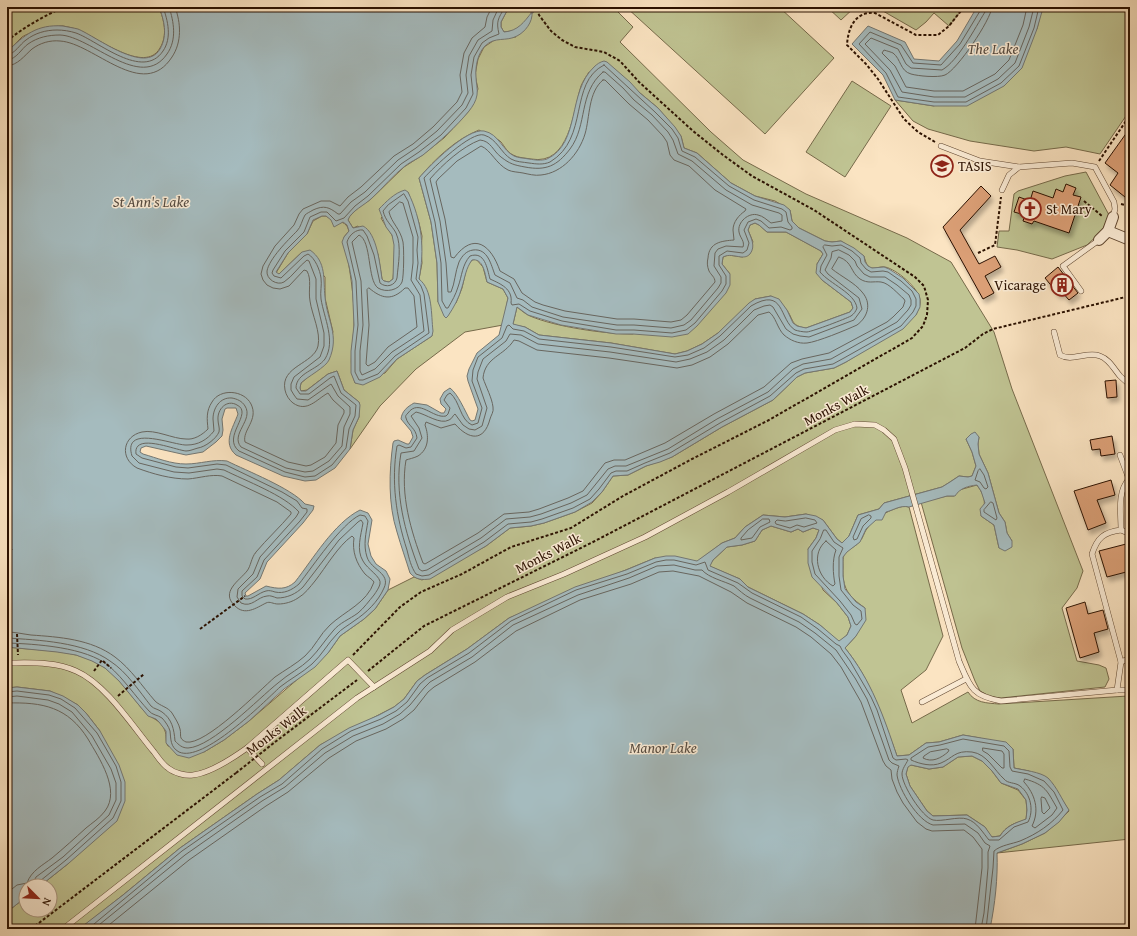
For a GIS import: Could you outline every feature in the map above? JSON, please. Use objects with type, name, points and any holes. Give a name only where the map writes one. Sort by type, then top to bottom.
[{"type":"street","points":[[1099,240],[1111,224],[1130,240]]},
{"type":"lane","points":[[941,146],[980,161],[1019,167],[1072,163],[1095,167],[1114,202],[1115,209],[1111,224]]},
{"type":"lane","points":[[1002,190],[1009,175],[1019,167]]},
{"type":"lane","points":[[1082,291],[1063,266],[1099,240]]},
{"type":"lane","points":[[1054,332],[1060,355],[1064,358],[1092,354],[1100,356],[1107,360],[1121,378],[1130,385]]},
{"type":"lane","points":[[63,929],[356,698],[430,651],[452,630],[507,597],[564,574],[645,537],[728,492],[835,430],[855,424],[875,425],[884,430],[894,439],[910,485],[959,661],[971,688],[979,695],[1001,701],[1130,690]]},
{"type":"lane","points":[[1120,455],[1129,479],[1124,484],[1121,492],[1121,530]]},
{"type":"lane","points":[[1117,690],[1121,662],[1092,554],[1096,543],[1104,535],[1112,531],[1121,530],[1130,534]]},
{"type":"lane","points":[[1121,662],[1130,658]]},
{"type":"lane","points":[[7,662],[46,663],[76,671],[96,684],[112,700],[168,768],[179,774],[192,776],[203,773],[231,759],[247,748],[348,660],[374,686]]},
{"type":"lane","points":[[922,702],[966,679]]},
{"type":"lane","points":[[247,748],[262,764]]},
{"type":"path","points":[[7,41],[18,32],[43,17],[64,7]]},
{"type":"path","points":[[348,660],[400,607],[421,592],[462,574],[511,547],[572,528],[623,496],[769,420],[912,338],[923,326],[927,315],[928,300],[924,286],[915,277],[814,210],[752,176],[693,131],[639,82],[620,61],[604,52],[575,47],[562,40],[551,31],[539,15],[537,7]]},
{"type":"path","points":[[941,146],[918,132],[904,118],[878,79],[848,45],[848,33],[857,17],[867,12],[875,12],[916,35],[938,35],[949,26],[964,7]]},
{"type":"path","points":[[1095,167],[1130,115]]},
{"type":"path","points":[[978,253],[995,245],[1002,190]]},
{"type":"path","points":[[1084,201],[1111,224]]},
{"type":"path","name":"Monks Walk","points":[[31,929],[363,676],[424,626],[593,542],[818,425],[965,348],[983,334],[993,330],[1130,296]]},
{"type":"path","points":[[7,558],[12,549]]},
{"type":"path","points":[[200,629],[246,596]]},
{"type":"path","points":[[17,634],[19,663]]},
{"type":"path","points":[[88,679],[102,660],[111,668]]},
{"type":"path","points":[[112,700],[144,674]]},
{"type":"green space","points":[[7,7],[159,7],[164,22],[165,33],[160,48],[153,55],[144,58],[120,52],[76,29],[63,26],[42,29],[25,35],[7,52]]},
{"type":"green space","points":[[509,7],[613,7],[633,27],[620,42],[711,132],[743,160],[806,194],[907,238],[951,262],[994,332],[1012,389],[1083,571],[1077,588],[1062,608],[1077,661],[1099,665],[1106,668],[1109,679],[1105,687],[1001,698],[990,697],[980,691],[962,648],[921,502],[947,496],[954,496],[959,490],[977,485],[984,497],[984,507],[981,516],[994,525],[999,548],[1012,541],[1007,533],[1005,522],[999,513],[988,473],[979,454],[979,437],[966,439],[976,466],[972,476],[959,476],[942,487],[884,503],[879,509],[858,515],[849,536],[842,543],[837,539],[823,520],[806,514],[785,517],[763,515],[745,527],[735,538],[722,543],[697,562],[655,558],[509,618],[467,649],[417,681],[404,699],[394,707],[320,745],[279,780],[180,848],[85,925],[84,929],[7,929],[7,912],[18,903],[18,918],[58,918],[58,878],[50,878],[69,863],[100,731],[78,705],[50,691],[17,687],[7,688],[7,647],[70,654],[94,662],[110,672],[144,711],[164,727],[168,746],[204,752],[224,740],[249,721],[328,653],[340,636],[375,609],[388,590],[414,577],[422,580],[486,546],[510,528],[544,523],[575,512],[592,503],[613,476],[628,475],[646,466],[672,457],[722,427],[773,400],[797,377],[805,373],[834,368],[846,362],[916,315],[920,304],[919,295],[901,275],[890,268],[869,267],[864,256],[841,241],[825,241],[799,228],[792,221],[790,210],[775,201],[755,196],[731,183],[697,153],[684,148],[681,136],[658,108],[640,93],[589,72],[581,86],[568,134],[562,146],[554,154],[544,159],[517,157],[509,152],[499,140],[479,130],[470,134],[446,150],[419,178],[431,222],[437,263],[438,302],[456,303],[462,288],[467,266],[472,260],[476,259],[483,267],[487,282],[503,289],[508,298],[503,325],[465,332],[416,369],[380,406],[350,449],[353,430],[359,417],[359,402],[344,390],[337,371],[328,374],[307,390],[301,391],[300,388],[301,383],[307,378],[333,332],[325,298],[325,277],[302,252],[279,274],[276,273],[288,253],[307,234],[313,221],[322,216],[326,216],[347,226],[349,231],[344,237],[354,304],[351,362],[355,383],[385,373],[397,359],[432,336],[419,279],[422,263],[422,236],[408,192],[381,218],[393,237],[395,247],[393,279],[389,282],[382,279],[378,254],[358,226],[353,228],[348,220],[358,208],[371,199],[404,167],[444,138],[469,111],[478,89],[475,75],[478,59],[484,47],[496,39],[516,37],[511,31],[504,32],[501,27],[501,22]]},
{"type":"green space","points":[[626,7],[779,7],[834,58],[765,134]]},
{"type":"green space","points":[[827,7],[855,7],[841,20]]},
{"type":"green space","points":[[876,7],[964,7],[949,26],[934,13],[916,30]]},
{"type":"green space","points":[[1042,7],[1130,7],[1130,110],[1100,154],[1066,147],[1034,151],[970,141],[928,129],[913,121],[895,100],[934,106],[1037,29]]},
{"type":"green space","points":[[852,81],[891,106],[845,177],[806,152]]},
{"type":"green space","points":[[1086,172],[1109,215],[1102,231],[1087,245],[1052,259],[1017,250],[997,247],[999,231],[1009,231],[1014,194],[1018,191],[1065,176]]},
{"type":"green space","points":[[755,223],[767,232],[786,232],[821,251],[823,254],[817,264],[822,280],[851,302],[853,308],[850,312],[806,328],[797,326],[786,309],[771,296],[755,299],[718,333],[702,344],[687,351],[675,354],[611,343],[539,335],[525,327],[513,324],[517,307],[530,316],[567,327],[609,333],[633,334],[730,274],[722,264],[723,257],[728,255],[743,257],[753,242],[748,230],[750,225]]},
{"type":"green space","points":[[904,506],[909,507],[943,636],[926,670],[901,690],[912,723],[968,692],[971,696],[978,700],[986,703],[999,704],[1128,696],[1130,709],[1130,839],[997,853],[1022,844],[1045,833],[1069,811],[1063,801],[1029,771],[1014,768],[1013,749],[980,738],[963,735],[939,742],[926,743],[909,755],[897,756],[876,700],[862,673],[845,648],[856,636],[865,608],[847,591],[843,574],[843,561],[846,552],[859,543],[869,525],[873,521],[888,511]]},
{"type":"green space","points":[[771,526],[791,532],[798,529],[803,532],[813,528],[819,530],[816,538],[808,549],[823,590],[837,603],[848,617],[851,626],[847,635],[839,642],[820,625],[803,614],[748,587],[740,579],[709,566],[713,560],[727,547],[755,541],[762,530]]},
{"type":"green space","points":[[972,756],[982,761],[1001,783],[1018,790],[1026,800],[1026,820],[1011,825],[1000,836],[991,837],[985,827],[967,815],[933,816],[927,811],[910,786],[906,774],[908,766],[911,765],[929,769],[943,767],[958,757]]},
{"type":"water","name":"St Ann's Lake","points":[[159,7],[509,7],[501,22],[501,27],[504,32],[517,28],[532,12],[530,23],[520,34],[513,38],[493,41],[483,49],[479,56],[476,68],[477,97],[464,117],[423,155],[409,163],[392,177],[372,198],[355,211],[348,220],[353,228],[363,226],[372,235],[377,250],[382,279],[389,282],[393,279],[394,245],[392,235],[386,227],[379,209],[397,193],[405,190],[408,192],[413,203],[421,235],[422,257],[419,279],[424,284],[429,296],[433,331],[432,336],[397,359],[380,377],[363,385],[355,383],[351,373],[351,351],[354,325],[352,281],[342,242],[349,231],[347,225],[343,222],[334,227],[331,220],[326,216],[313,220],[307,234],[288,253],[276,272],[279,274],[302,252],[310,250],[322,266],[326,306],[333,335],[332,351],[327,363],[301,383],[300,388],[301,391],[306,391],[328,374],[337,371],[344,390],[359,402],[359,417],[353,430],[350,449],[335,468],[316,480],[305,481],[283,476],[236,455],[230,446],[229,440],[231,430],[238,414],[236,408],[225,409],[222,419],[222,436],[203,452],[186,455],[146,446],[141,448],[140,452],[143,454],[175,463],[186,464],[227,461],[290,492],[305,504],[314,506],[313,510],[303,523],[267,562],[260,579],[245,593],[246,596],[266,586],[282,588],[292,585],[333,532],[350,516],[360,510],[368,513],[372,520],[368,544],[371,556],[376,564],[386,571],[390,579],[388,590],[375,609],[340,636],[328,653],[315,667],[284,689],[249,721],[224,740],[204,752],[189,758],[177,755],[166,743],[166,731],[159,722],[148,716],[119,681],[105,668],[76,655],[7,647],[7,52],[19,40],[38,29],[63,26],[78,29],[120,52],[132,56],[144,58],[153,56],[160,49],[165,33],[164,22]]},
{"type":"water","name":"The Lake","points":[[977,7],[1043,8],[1037,29],[1022,68],[1004,86],[967,106],[934,106],[895,100],[883,75],[852,44],[868,26],[905,42],[914,59],[939,61],[957,41]]},
{"type":"water","points":[[604,61],[630,82],[640,93],[658,108],[681,136],[684,148],[697,153],[731,183],[755,196],[784,205],[790,210],[792,221],[799,228],[825,241],[841,241],[854,248],[864,256],[865,262],[868,266],[872,268],[884,267],[903,278],[919,294],[920,307],[916,315],[903,329],[846,362],[834,368],[805,373],[797,377],[773,400],[722,427],[672,457],[646,466],[628,475],[613,476],[602,492],[592,502],[575,512],[544,523],[510,528],[486,546],[430,579],[417,578],[410,573],[392,510],[390,477],[393,443],[394,441],[398,440],[409,444],[413,437],[411,431],[401,419],[402,414],[414,403],[427,405],[441,413],[444,413],[446,409],[441,404],[440,399],[444,392],[450,388],[459,398],[470,420],[475,420],[478,409],[467,376],[477,353],[499,335],[508,298],[503,289],[487,282],[483,267],[479,261],[472,260],[467,269],[461,291],[456,302],[448,316],[446,318],[444,316],[438,302],[437,263],[431,222],[419,178],[449,148],[468,135],[477,132],[484,131],[493,135],[506,150],[516,157],[536,160],[547,159],[558,151],[565,141],[570,129],[580,90],[586,77],[595,66]],"holes":[[[755,223],[767,232],[786,232],[821,251],[823,254],[817,264],[816,273],[822,280],[851,302],[853,308],[850,312],[806,328],[797,326],[793,323],[787,310],[779,299],[771,296],[755,299],[718,333],[702,344],[687,351],[675,354],[611,343],[539,335],[525,327],[513,324],[517,307],[528,315],[561,325],[616,334],[672,337],[688,334],[726,293],[730,285],[730,274],[722,264],[723,257],[729,255],[744,257],[749,255],[752,251],[753,245],[748,230],[750,225]]]},
{"type":"water","name":"Manor Lake","points":[[975,432],[979,437],[979,454],[988,473],[999,513],[1005,522],[1007,533],[1012,541],[1012,547],[1005,551],[999,548],[994,525],[981,516],[980,509],[985,503],[981,491],[977,485],[964,488],[955,496],[947,496],[909,507],[900,507],[886,512],[882,520],[876,520],[866,529],[860,542],[843,557],[845,589],[856,602],[865,608],[866,620],[856,636],[845,648],[862,673],[876,699],[897,756],[909,755],[926,743],[939,742],[963,735],[1006,742],[1013,749],[1014,768],[1037,773],[1048,778],[1057,789],[1069,810],[1059,822],[1045,833],[1022,844],[997,853],[996,891],[990,929],[84,929],[84,925],[180,848],[279,780],[320,745],[349,728],[394,707],[404,699],[417,681],[467,649],[509,618],[575,587],[626,570],[655,558],[675,556],[697,561],[722,543],[735,538],[745,527],[763,515],[785,517],[806,514],[816,516],[823,520],[837,539],[842,543],[849,536],[858,515],[879,509],[884,503],[942,487],[959,476],[972,476],[976,466],[966,439]],"holes":[[[771,526],[791,532],[798,529],[803,532],[813,528],[819,530],[816,538],[808,549],[808,563],[812,577],[848,617],[851,626],[847,635],[839,641],[820,625],[803,614],[748,587],[740,579],[710,566],[713,560],[727,547],[755,541],[762,530]],[[972,756],[982,761],[1001,783],[1018,789],[1026,800],[1026,819],[1008,827],[1000,836],[992,837],[985,827],[967,815],[933,816],[927,811],[910,786],[906,774],[908,767],[911,765],[929,769],[943,767],[958,757]]]},
{"type":"water","points":[[17,687],[50,691],[63,696],[78,705],[100,731],[119,765],[125,782],[125,801],[117,821],[50,878],[18,878],[18,903],[7,912],[7,688]]},
{"type":"building","points":[[1130,128],[1130,201],[1110,185],[1118,173],[1105,163]]},
{"type":"building","name":"St Mary","points":[[1066,184],[1076,188],[1073,195],[1081,197],[1069,233],[1034,221],[1032,224],[1023,221],[1025,215],[1014,212],[1019,197],[1030,201],[1033,191],[1053,198],[1056,189],[1063,192]]},
{"type":"building","points":[[981,186],[991,196],[960,230],[979,264],[995,256],[1001,267],[985,276],[994,293],[983,299],[943,227]]},
{"type":"building","name":"Vicarage","points":[[1058,267],[1078,293],[1069,300],[1062,292],[1059,295],[1045,278]]},
{"type":"building","points":[[1116,380],[1117,397],[1107,398],[1105,381]]},
{"type":"building","points":[[1112,436],[1115,454],[1101,456],[1100,449],[1092,450],[1090,440]]},
{"type":"building","points":[[1111,480],[1115,495],[1097,500],[1106,523],[1088,530],[1074,491]]},
{"type":"building","points":[[1130,543],[1130,571],[1107,577],[1099,551]]},
{"type":"building","points":[[1085,602],[1088,614],[1103,610],[1108,629],[1094,633],[1099,652],[1080,658],[1066,608]]},
{"type":"waterway","points":[[7,9],[15,7]]},
{"type":"waterway","points":[[532,12],[536,7]]},
{"type":"place","name":"TASIS","points":[[942,166]]},
{"type":"place","name":"St Mary","points":[[1030,209]]},
{"type":"place","name":"Vicarage","points":[[1062,285]]}]
